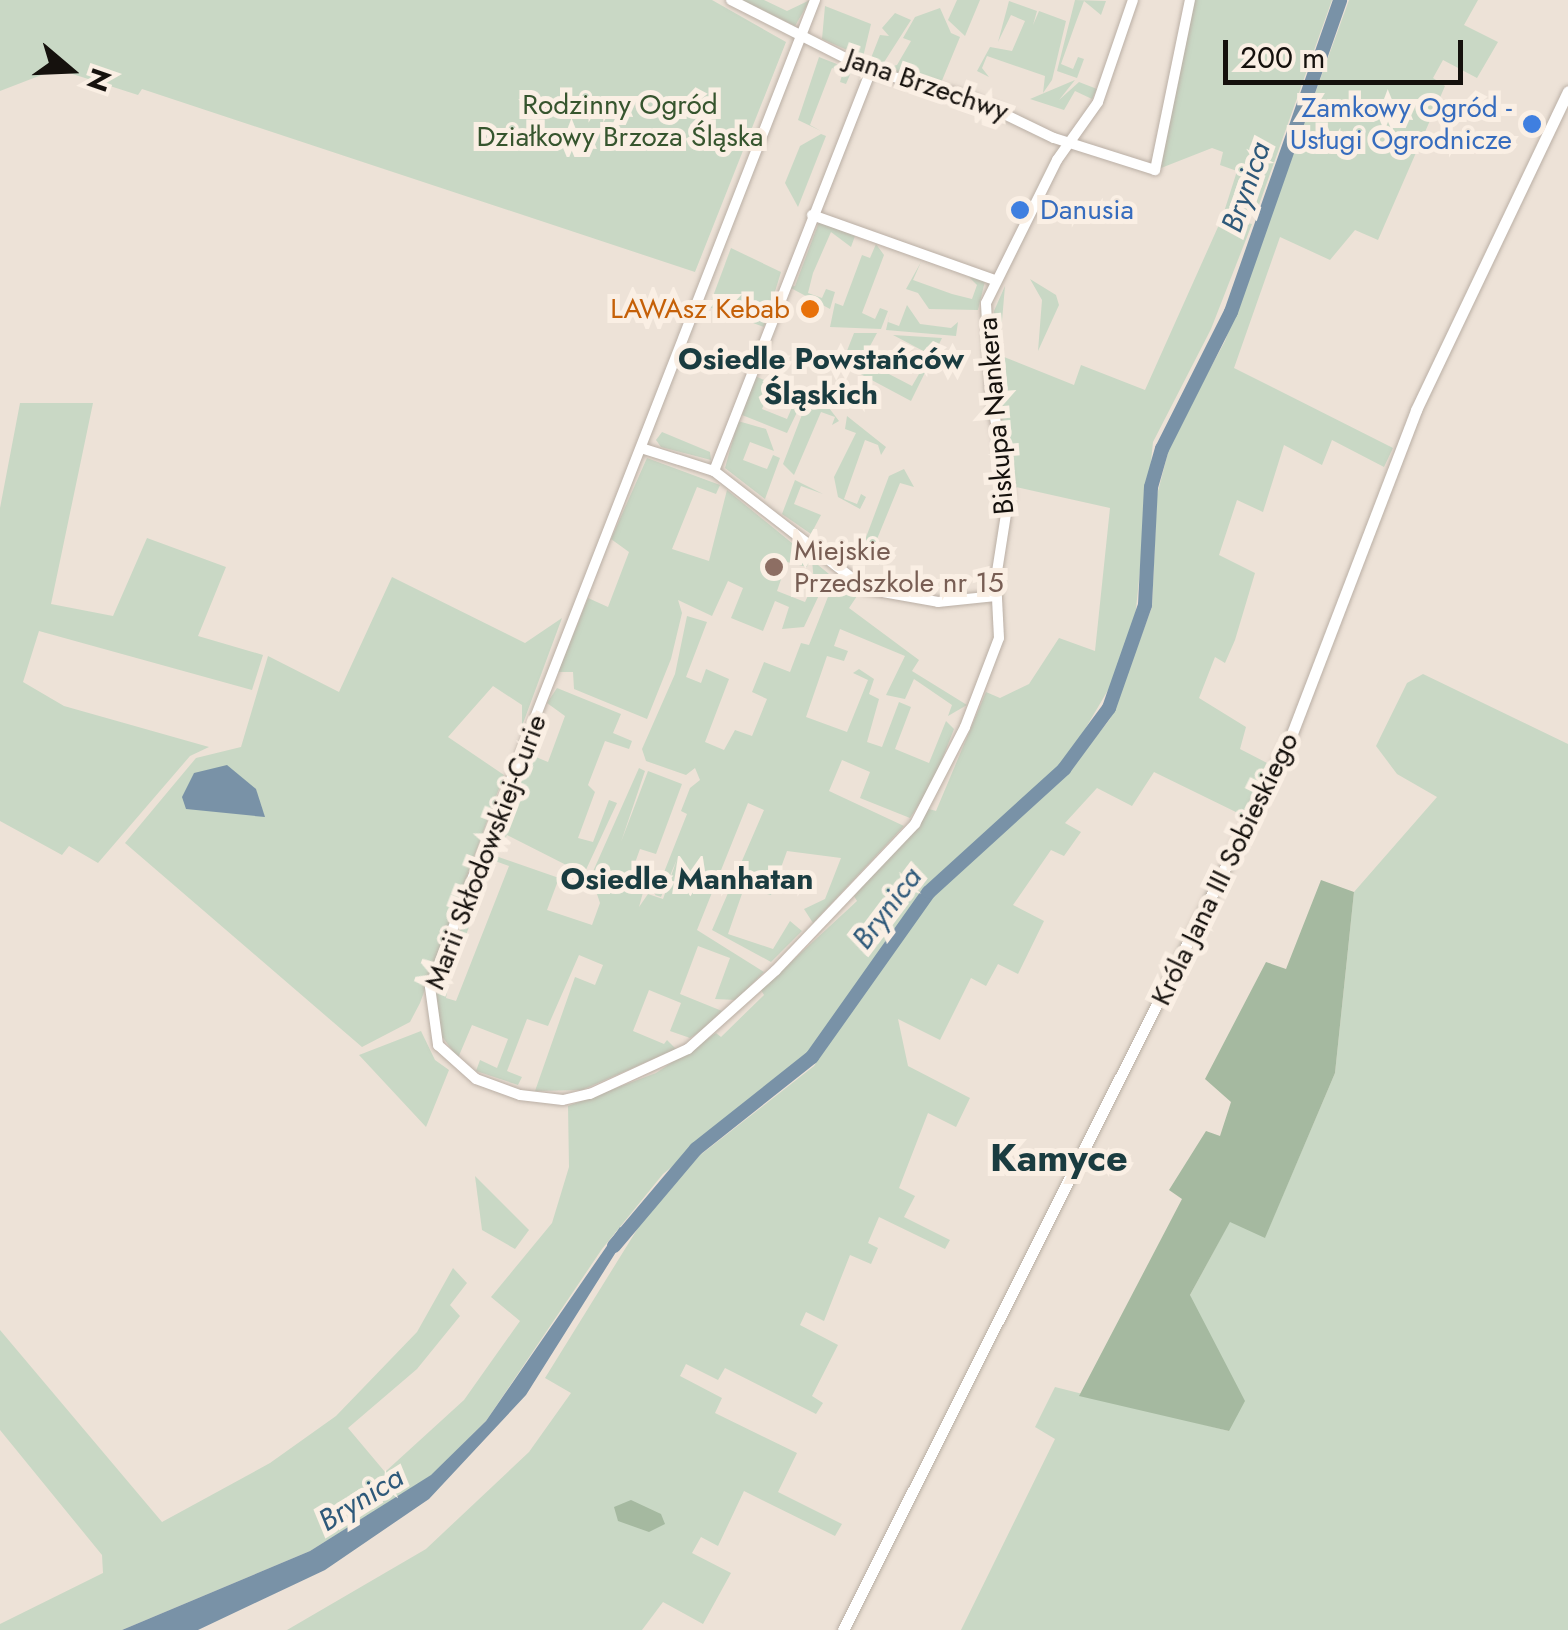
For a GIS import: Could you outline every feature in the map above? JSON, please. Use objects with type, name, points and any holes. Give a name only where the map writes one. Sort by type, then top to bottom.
[{"type":"street","name":"Jana Brzechwy","points":[[731,0],[871,72],[968,97],[1070,142],[1158,168],[1190,0]]},
{"type":"street","name":"Marii Skłodowskiej-Curie","points":[[815,0],[430,987],[438,1046],[457,1066],[502,1090],[562,1100],[631,1080],[688,1049],[776,970],[906,835],[965,727]]},
{"type":"street","name":"Biskupa Nankera","points":[[965,727],[996,652],[996,596],[1009,504],[986,336],[986,303],[1070,142],[1098,102],[1133,0]]},
{"type":"street","points":[[714,471],[871,72]]},
{"type":"street","name":"Króla Jana III Sobieskiego","points":[[844,1630],[1298,722],[1407,432],[1568,90]]},
{"type":"street","name":"Biskupa Nankera","points":[[812,215],[995,280]]},
{"type":"street","points":[[641,448],[714,471],[866,589],[938,602],[996,596]]},
{"type":"green space","name":"Rodzinny Ogród Działkowy Brzoza Śląska","points":[[0,0],[712,0],[786,42],[695,272],[142,89],[138,95],[57,69],[0,91]]},
{"type":"green space","points":[[741,0],[764,0],[787,11],[810,0],[795,26]]},
{"type":"green space","points":[[957,0],[980,0],[965,36],[948,20]]},
{"type":"green space","points":[[1075,0],[1106,1],[1101,15],[1084,1],[1076,22],[1061,64],[1073,69],[1078,57],[1084,59],[1077,78],[1057,71]]},
{"type":"green space","points":[[1192,0],[1332,0],[1255,216],[1224,212],[1237,171],[1220,165],[1223,152],[1212,148],[1161,168]]},
{"type":"green space","points":[[1349,0],[1478,0],[1464,25],[1498,42],[1477,78],[1443,60],[1433,78],[1445,86],[1378,240],[1355,230],[1330,260],[1280,237],[1234,368],[1393,448],[1384,467],[1332,440],[1322,465],[1284,445],[1263,512],[1237,500],[1219,555],[1255,573],[1225,663],[1215,657],[1199,698],[1246,727],[1240,749],[1269,764],[1242,815],[1154,772],[1132,806],[1097,788],[1065,823],[1081,832],[1064,856],[1051,850],[1013,905],[1044,921],[1018,974],[998,964],[986,986],[971,978],[940,1040],[898,1019],[908,1066],[970,1098],[956,1127],[928,1113],[899,1188],[915,1196],[904,1217],[950,1240],[945,1249],[879,1217],[868,1243],[878,1248],[871,1264],[850,1255],[824,1321],[806,1312],[800,1325],[838,1345],[812,1396],[823,1403],[816,1414],[725,1368],[718,1380],[686,1364],[680,1376],[722,1398],[715,1413],[797,1453],[778,1492],[842,1524],[835,1536],[744,1491],[718,1546],[701,1537],[692,1553],[731,1573],[703,1624],[663,1602],[642,1630],[287,1630],[426,1549],[529,1452],[571,1393],[545,1378],[651,1207],[699,1156],[814,1066],[913,914],[1066,775],[1110,719],[1152,607],[1157,495],[1171,441],[1225,341]]},
{"type":"green space","points":[[1009,1],[1037,11],[1033,25],[1039,11],[1066,21],[1052,80],[1043,93],[1045,76],[987,56],[982,68],[989,77],[977,71],[990,47],[1012,51],[1025,21],[1011,15],[998,42]]},
{"type":"green space","points":[[825,6],[871,24],[863,57],[822,39]]},
{"type":"green space","points":[[940,8],[951,33],[960,37],[941,83],[893,71],[889,67],[897,65],[911,41],[903,38],[915,17]]},
{"type":"green space","points":[[895,13],[911,20],[881,67],[871,58],[880,35],[889,36],[882,28]]},
{"type":"green space","points":[[819,57],[852,70],[846,84],[840,82],[843,72],[832,68],[810,125],[821,131],[798,120]]},
{"type":"green space","points":[[1075,80],[1059,100],[1079,82],[1097,89],[1092,99],[1075,91],[1064,110],[1030,99]]},
{"type":"green space","points":[[821,134],[826,136],[798,207],[785,183],[800,146]]},
{"type":"green space","points":[[1222,218],[1252,224],[1211,329],[1153,442],[1135,619],[1124,663],[1068,758],[907,911],[811,1053],[663,1174],[602,1249],[486,1421],[432,1475],[310,1551],[122,1630],[0,1630],[0,1624],[103,1573],[102,1555],[0,1430],[0,1330],[162,1522],[270,1463],[336,1416],[417,1332],[453,1268],[467,1283],[450,1305],[460,1316],[417,1369],[348,1428],[385,1472],[464,1400],[520,1321],[491,1297],[552,1223],[569,1167],[568,1106],[656,1073],[716,1033],[721,1037],[764,995],[761,990],[857,901],[854,896],[929,809],[936,811],[986,692],[1000,698],[1029,684],[1059,638],[1095,651],[1110,508],[1016,487],[996,397],[994,311],[1005,286],[999,355],[1074,385],[1081,365],[1145,390]]},
{"type":"green space","points":[[819,222],[855,236],[851,247],[831,232],[813,273],[808,293],[822,298],[826,289],[835,292],[830,309],[789,287],[795,286]]},
{"type":"green space","points":[[876,244],[884,255],[862,313],[875,319],[880,308],[888,311],[881,329],[830,327],[835,303],[843,306],[862,255],[870,258]]},
{"type":"green space","points":[[731,248],[781,272],[764,327],[709,307]]},
{"type":"green space","points":[[921,262],[913,280],[952,294],[972,299],[977,285],[969,277],[985,281],[978,310],[929,309],[918,293],[906,289]]},
{"type":"green space","points":[[1030,279],[1056,295],[1059,305],[1038,351],[1042,300]]},
{"type":"green space","points":[[907,305],[920,324],[951,328],[958,322],[956,336],[886,330],[890,312],[888,322],[899,326]]},
{"type":"green space","points":[[854,333],[877,333],[870,346],[888,355],[887,373],[912,386],[919,374],[900,363],[902,358],[921,369],[929,354],[893,335],[942,338],[911,401],[836,361],[843,361]]},
{"type":"green space","points":[[755,376],[798,395],[794,400],[770,391],[762,409],[787,419],[793,405],[799,408],[787,433],[742,415]]},
{"type":"green space","points":[[808,399],[829,408],[839,421],[832,425],[835,417],[821,412],[794,475],[783,464]]},
{"type":"green space","points":[[20,403],[93,403],[51,604],[113,616],[147,538],[226,567],[198,636],[263,655],[252,690],[39,631],[23,682],[64,706],[209,747],[190,756],[98,863],[69,846],[62,855],[0,821],[0,508]]},
{"type":"green space","points":[[847,416],[886,447],[881,455],[878,445],[865,440],[844,499],[857,504],[861,494],[866,497],[860,509],[838,497],[834,477],[856,433],[845,429]]},
{"type":"green space","points":[[738,421],[766,429],[774,451],[750,442],[743,460],[767,469],[773,455],[780,458],[765,499],[725,468]]},
{"type":"green space","points":[[662,432],[710,452],[711,460],[661,447],[656,440]]},
{"type":"green space","points":[[647,458],[720,485],[716,494],[697,487],[672,549],[709,561],[727,490],[809,557],[807,567],[787,562],[777,591],[805,602],[814,583],[812,560],[829,574],[804,627],[782,629],[789,607],[775,601],[763,631],[731,618],[743,588],[728,581],[712,616],[678,600],[682,613],[671,659],[647,719],[574,689],[573,672],[558,672],[588,598],[608,607],[629,552],[611,539]]},
{"type":"green space","points":[[904,469],[914,487],[900,483],[875,544],[865,540],[889,476]]},
{"type":"green space","points":[[795,480],[823,494],[801,486],[794,504],[821,515],[811,534],[782,514]]},
{"type":"green space","points":[[392,577],[525,643],[562,618],[522,726],[522,705],[493,686],[448,737],[504,775],[420,1003],[410,1022],[362,1047],[125,843],[196,758],[241,747],[268,656],[339,692]]},
{"type":"green space","points":[[835,579],[859,593],[849,608],[919,660],[912,671],[967,705],[948,716],[952,705],[914,679],[905,699],[886,695],[905,656],[840,629],[834,646],[848,651],[844,661],[827,656],[806,717],[847,732],[868,680],[853,673],[859,669],[874,679],[869,694],[879,699],[867,742],[882,747],[899,702],[911,707],[895,749],[929,763],[946,721],[954,729],[932,785],[910,818],[860,798],[870,772],[842,760],[829,791],[904,826],[813,923],[804,909],[825,899],[841,858],[787,851],[771,895],[744,888],[728,934],[773,949],[790,921],[802,931],[771,962],[712,930],[764,810],[748,803],[697,930],[764,972],[736,1000],[715,999],[730,958],[698,946],[680,994],[722,1011],[690,1038],[670,1031],[681,1003],[649,990],[633,1031],[664,1044],[667,1040],[676,1049],[582,1090],[535,1091],[575,977],[595,985],[603,965],[579,955],[548,1026],[527,1019],[507,1071],[522,1077],[518,1085],[476,1071],[480,1060],[497,1068],[508,1039],[472,1025],[458,1058],[441,1035],[436,993],[447,992],[446,998],[456,1001],[509,866],[495,861],[449,978],[441,976],[490,854],[559,878],[547,910],[592,925],[600,903],[591,876],[639,768],[645,771],[621,842],[648,771],[682,784],[656,854],[640,849],[627,885],[641,890],[651,863],[639,907],[648,894],[663,899],[677,859],[661,897],[655,895],[687,814],[681,811],[690,788],[700,780],[695,768],[686,775],[646,761],[642,749],[675,674],[687,616],[707,622],[686,677],[701,683],[706,669],[729,679],[705,742],[724,750],[735,730],[752,736],[767,699],[752,692],[764,662],[790,672],[801,643],[809,645]]},
{"type":"green space","points":[[1423,674],[1568,744],[1568,1630],[961,1630],[1055,1439],[1035,1427],[1055,1387],[1229,1431],[1190,1295],[1230,1221],[1265,1237],[1335,1073],[1354,892],[1437,797],[1397,774],[1376,746],[1407,683]]},
{"type":"green space","points":[[557,688],[621,714],[613,733],[632,741],[629,749],[605,741],[588,785],[595,792],[578,838],[593,842],[609,800],[617,803],[584,874],[507,835],[502,845],[497,842],[526,753],[548,762],[565,716],[547,703]]},
{"type":"green space","points":[[1321,880],[1354,892],[1335,1073],[1265,1238],[1230,1222],[1190,1295],[1245,1401],[1229,1431],[1079,1396],[1182,1199],[1169,1190],[1206,1131],[1220,1136],[1231,1102],[1205,1079],[1266,962],[1286,969]]},
{"type":"green space","points":[[421,1031],[435,1060],[449,1070],[426,1127],[359,1055]]},
{"type":"green space","points":[[475,1176],[529,1230],[515,1249],[482,1230]]},
{"type":"green space","points":[[631,1500],[661,1514],[665,1524],[649,1532],[618,1521],[614,1507]]},
{"type":"water","points":[[227,765],[256,789],[265,817],[186,809],[182,797],[194,773]]},
{"type":"water","points":[[620,1227],[628,1233],[526,1395],[429,1499],[325,1570],[198,1630],[122,1630],[310,1551],[431,1475],[486,1421]]},
{"type":"waterway","name":"Brynica","points":[[614,1246],[696,1149],[812,1057],[929,892],[1064,769],[1109,708],[1145,605],[1151,487],[1162,449],[1231,312],[1340,0]]},
{"type":"place","name":"Zamkowy Ogród - Usługi Ogrodnicze","points":[[1532,124]]},
{"type":"place","name":"Danusia","points":[[1020,210]]},
{"type":"place","name":"LAWAsz Kebab","points":[[810,309]]},
{"type":"place","name":"Miejskie Przedszkole nr 15","points":[[774,567]]},
{"type":"district","name":"Osiedle Powstańców Śląskich","points":[[821,376]]},
{"type":"district","name":"Osiedle Manhatan","points":[[687,879]]},
{"type":"district","name":"Kamyce","points":[[1059,1158]]}]
